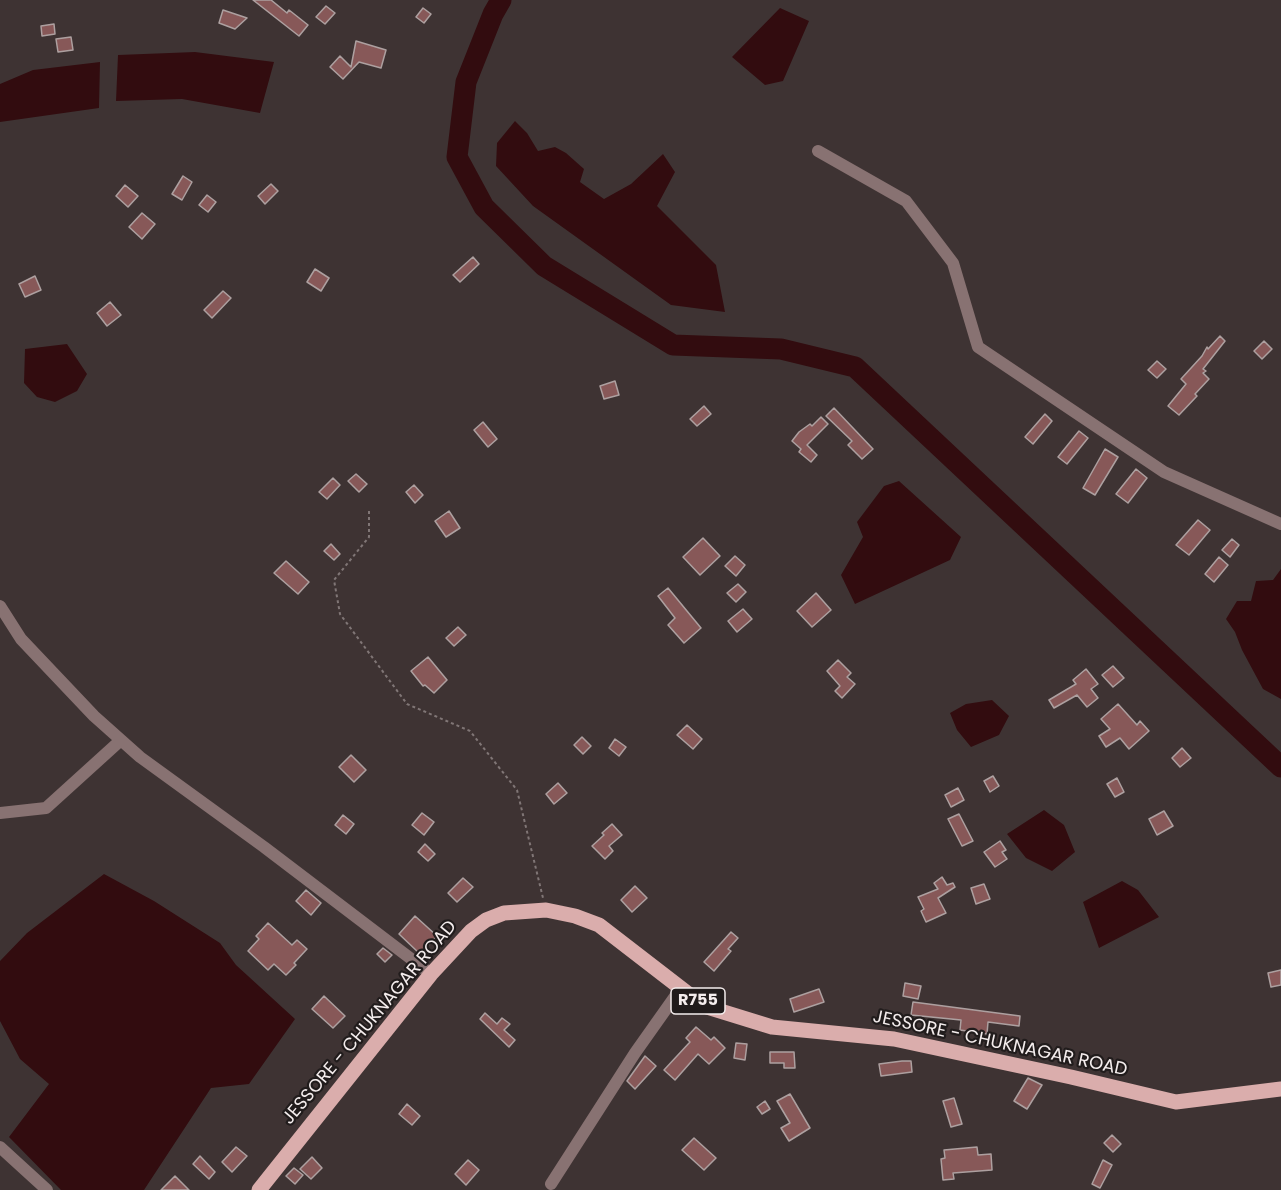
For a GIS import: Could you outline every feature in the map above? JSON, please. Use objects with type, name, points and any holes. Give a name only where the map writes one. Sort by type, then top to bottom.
[{"type":"main road","name":"JESSORE - CHUKNAGAR ROAD","points":[[259,1190],[431,974],[471,931],[486,920],[504,913],[546,910],[575,916],[599,925],[704,1006],[772,1027],[894,1039],[1176,1102],[1281,1089]]},
{"type":"street","points":[[818,151],[906,201],[953,263],[978,347],[1164,472],[1281,524]]},
{"type":"street","points":[[0,606],[21,639],[94,716],[140,757],[264,847],[431,974]]},
{"type":"street","points":[[0,813],[46,808],[121,740]]},
{"type":"street","points":[[551,1184],[635,1053],[681,988]]},
{"type":"street","points":[[0,1147],[47,1190]]},
{"type":"path","points":[[369,511],[369,537],[334,580],[340,614],[407,704],[470,731],[517,790],[532,860],[546,910]]},
{"type":"shaded area","points":[[780,8],[809,21],[783,81],[765,85],[732,57]]},
{"type":"shaded area","points":[[195,52],[274,62],[260,113],[182,99],[116,101],[118,55]]},
{"type":"shaded area","points":[[100,62],[99,108],[0,122],[0,84],[33,70]]},
{"type":"shaded area","points":[[515,121],[527,133],[538,151],[555,147],[566,153],[584,169],[580,182],[604,199],[631,184],[663,154],[675,172],[657,206],[716,265],[725,312],[671,305],[533,206],[496,166],[497,143]]},
{"type":"shaded area","points":[[67,344],[87,374],[77,391],[55,402],[37,397],[24,383],[25,349]]},
{"type":"shaded area","points":[[899,481],[961,537],[950,560],[855,604],[841,575],[863,537],[857,522],[884,486]]},
{"type":"shaded area","points":[[1281,569],[1281,699],[1263,689],[1235,632],[1226,619],[1237,601],[1251,601],[1256,581],[1273,580]]},
{"type":"shaded area","points":[[992,700],[1009,716],[999,735],[971,747],[957,730],[950,713],[966,704]]},
{"type":"shaded area","points":[[1044,810],[1064,825],[1075,852],[1052,871],[1026,858],[1007,834]]},
{"type":"shaded area","points":[[104,874],[154,901],[220,943],[236,965],[295,1019],[249,1084],[211,1088],[144,1190],[61,1190],[9,1137],[49,1084],[20,1059],[0,1021],[0,961],[27,933]]},
{"type":"shaded area","points":[[1122,881],[1138,890],[1159,917],[1099,948],[1083,902]]},
{"type":"building","points":[[253,0],[271,0],[287,13],[289,10],[308,25],[299,36]]},
{"type":"building","points":[[326,6],[335,13],[325,24],[316,17]]},
{"type":"building","points":[[423,8],[431,14],[424,23],[416,17]]},
{"type":"building","points":[[223,10],[247,18],[235,29],[219,23]]},
{"type":"building","points":[[54,24],[55,34],[42,36],[41,26]]},
{"type":"building","points":[[71,37],[73,50],[58,52],[56,39]]},
{"type":"building","points":[[356,41],[386,50],[381,68],[359,62],[343,79],[330,67],[340,56],[351,67]]},
{"type":"building","points":[[183,176],[192,182],[182,200],[172,194]]},
{"type":"building","points":[[271,184],[278,191],[265,204],[258,196]]},
{"type":"building","points":[[125,185],[138,196],[128,207],[116,196]]},
{"type":"building","points":[[207,195],[216,202],[208,212],[199,205]]},
{"type":"building","points":[[142,213],[155,224],[142,239],[129,227]]},
{"type":"building","points":[[473,257],[479,264],[460,282],[453,275]]},
{"type":"building","points":[[315,269],[329,278],[321,291],[307,282]]},
{"type":"building","points":[[35,276],[41,290],[25,297],[19,284]]},
{"type":"building","points":[[223,291],[231,298],[212,318],[204,310]]},
{"type":"building","points":[[110,302],[121,315],[107,326],[97,313]]},
{"type":"building","points":[[1220,336],[1225,341],[1203,369],[1206,371],[1203,373],[1209,379],[1179,415],[1168,406],[1186,384],[1181,379],[1207,347],[1208,349]]},
{"type":"building","points":[[1264,341],[1272,349],[1262,359],[1254,351]]},
{"type":"building","points":[[1157,361],[1166,369],[1157,378],[1148,370]]},
{"type":"building","points":[[615,381],[619,395],[604,399],[600,386]]},
{"type":"building","points":[[704,406],[711,414],[697,426],[690,419]]},
{"type":"building","points":[[834,408],[873,449],[862,459],[848,445],[852,441],[826,416]]},
{"type":"building","points":[[1045,414],[1052,421],[1033,444],[1025,437]]},
{"type":"building","points":[[821,417],[828,424],[807,445],[817,455],[811,462],[799,452],[801,449],[792,441],[799,432],[810,424],[812,426]]},
{"type":"building","points":[[483,422],[497,439],[488,447],[474,430]]},
{"type":"building","points":[[1079,431],[1088,438],[1067,464],[1058,457]]},
{"type":"building","points":[[1105,449],[1118,457],[1095,495],[1083,488]]},
{"type":"building","points":[[1136,469],[1147,478],[1128,503],[1116,494]]},
{"type":"building","points":[[356,474],[367,484],[359,492],[348,481]]},
{"type":"building","points":[[333,478],[340,485],[327,499],[319,492]]},
{"type":"building","points":[[414,485],[423,495],[415,503],[406,492]]},
{"type":"building","points":[[449,511],[460,528],[446,537],[435,521]]},
{"type":"building","points":[[1198,520],[1210,530],[1189,555],[1176,545]]},
{"type":"building","points":[[703,538],[720,556],[700,575],[683,557]]},
{"type":"building","points":[[1232,539],[1239,545],[1230,557],[1222,550]]},
{"type":"building","points":[[331,544],[340,554],[334,560],[324,551]]},
{"type":"building","points":[[735,556],[745,565],[736,576],[725,566]]},
{"type":"building","points":[[1219,557],[1228,565],[1214,582],[1205,574]]},
{"type":"building","points":[[286,561],[309,582],[298,594],[274,573]]},
{"type":"building","points":[[738,584],[746,592],[736,602],[727,593]]},
{"type":"building","points":[[668,588],[701,628],[684,643],[668,625],[675,618],[658,596]]},
{"type":"building","points":[[816,593],[831,610],[812,627],[797,611]]},
{"type":"building","points":[[743,609],[752,619],[737,632],[728,621]]},
{"type":"building","points":[[458,627],[466,635],[454,646],[446,638]]},
{"type":"building","points":[[428,657],[447,680],[434,693],[425,685],[423,686],[411,671]]},
{"type":"building","points":[[838,660],[851,673],[847,677],[855,684],[842,698],[835,691],[840,686],[827,671]]},
{"type":"building","points":[[1113,666],[1124,678],[1113,687],[1102,675]]},
{"type":"building","points":[[1086,669],[1098,684],[1091,689],[1098,698],[1087,707],[1077,695],[1054,708],[1049,700],[1076,684],[1073,680]]},
{"type":"building","points":[[1118,704],[1137,725],[1140,721],[1149,731],[1129,749],[1120,738],[1106,747],[1099,736],[1110,729],[1101,719]]},
{"type":"building","points":[[687,725],[702,739],[693,749],[677,735]]},
{"type":"building","points":[[582,737],[591,746],[583,754],[574,745]]},
{"type":"building","points":[[615,739],[626,747],[619,756],[609,748]]},
{"type":"building","points":[[1182,748],[1191,758],[1180,767],[1172,758]]},
{"type":"building","points":[[351,755],[366,770],[354,782],[339,767]]},
{"type":"building","points":[[993,776],[999,786],[990,792],[984,781]]},
{"type":"building","points":[[1117,778],[1124,792],[1115,797],[1107,784]]},
{"type":"building","points":[[558,783],[567,793],[554,804],[546,794]]},
{"type":"building","points":[[958,788],[964,800],[951,807],[945,795]]},
{"type":"building","points":[[1164,811],[1173,826],[1157,835],[1149,819]]},
{"type":"building","points":[[422,813],[434,822],[424,835],[412,825]]},
{"type":"building","points":[[959,814],[973,841],[962,846],[948,819]]},
{"type":"building","points":[[343,815],[354,824],[346,834],[335,825]]},
{"type":"building","points":[[612,824],[622,835],[609,846],[613,851],[605,859],[592,846]]},
{"type":"building","points":[[1000,841],[1006,850],[1002,852],[1007,859],[995,867],[984,852]]},
{"type":"building","points":[[425,844],[435,854],[428,861],[418,852]]},
{"type":"building","points":[[942,877],[947,885],[953,883],[955,887],[938,898],[946,913],[926,922],[921,911],[924,909],[918,897],[938,889],[934,883]]},
{"type":"building","points":[[463,878],[473,887],[457,902],[448,893]]},
{"type":"building","points":[[984,884],[990,899],[976,904],[971,888]]},
{"type":"building","points":[[635,886],[647,898],[632,912],[621,900]]},
{"type":"building","points":[[306,890],[321,903],[311,915],[296,901]]},
{"type":"building","points":[[415,916],[437,936],[420,954],[399,934]]},
{"type":"building","points":[[268,923],[292,945],[297,940],[307,949],[286,975],[274,964],[268,970],[248,951],[259,939],[256,936]]},
{"type":"building","points":[[731,932],[738,938],[728,949],[731,951],[714,971],[704,962]]},
{"type":"building","points":[[383,948],[392,955],[385,962],[377,954]]},
{"type":"building","points":[[1281,970],[1281,985],[1271,987],[1268,973]]},
{"type":"building","points":[[905,983],[921,986],[918,999],[903,996]]},
{"type":"building","points":[[819,989],[824,1002],[794,1012],[790,999]]},
{"type":"building","points":[[324,996],[345,1016],[333,1028],[312,1009]]},
{"type":"building","points":[[913,1002],[1020,1016],[1019,1026],[988,1022],[987,1034],[960,1030],[961,1020],[911,1015]]},
{"type":"building","points":[[485,1013],[497,1024],[502,1018],[510,1024],[504,1030],[515,1040],[509,1047],[480,1019]]},
{"type":"building","points":[[696,1027],[711,1040],[714,1037],[725,1048],[709,1064],[698,1054],[675,1080],[664,1070],[690,1042],[686,1038]]},
{"type":"building","points":[[736,1043],[747,1044],[745,1060],[734,1058]]},
{"type":"building","points":[[770,1052],[794,1052],[795,1068],[784,1068],[784,1063],[770,1063]]},
{"type":"building","points":[[645,1056],[656,1066],[635,1089],[627,1081]]},
{"type":"building","points":[[911,1061],[912,1072],[881,1076],[879,1064]]},
{"type":"building","points":[[1028,1078],[1042,1085],[1027,1109],[1014,1101]]},
{"type":"building","points":[[790,1094],[810,1128],[789,1141],[781,1128],[790,1123],[777,1101]]},
{"type":"building","points":[[954,1098],[962,1124],[951,1127],[943,1101]]},
{"type":"building","points":[[765,1101],[770,1109],[762,1114],[757,1107]]},
{"type":"building","points":[[407,1104],[420,1116],[412,1125],[399,1114]]},
{"type":"building","points":[[1112,1135],[1121,1144],[1113,1152],[1104,1143]]},
{"type":"building","points":[[694,1138],[716,1158],[704,1170],[682,1150]]},
{"type":"building","points":[[236,1147],[247,1156],[232,1172],[222,1162]]},
{"type":"building","points":[[977,1147],[978,1155],[991,1154],[992,1170],[953,1173],[954,1179],[943,1180],[941,1159],[945,1158],[944,1150]]},
{"type":"building","points":[[200,1156],[215,1172],[209,1179],[193,1164]]},
{"type":"building","points":[[312,1157],[322,1168],[311,1179],[300,1169]]},
{"type":"building","points":[[468,1160],[479,1170],[466,1185],[455,1174]]},
{"type":"building","points":[[1103,1160],[1112,1165],[1100,1188],[1092,1184]]},
{"type":"building","points":[[294,1168],[303,1175],[295,1184],[286,1176]]},
{"type":"building","points":[[175,1176],[189,1190],[161,1190]]},
{"type":"waterway","points":[[501,0],[493,14],[466,82],[457,157],[484,207],[544,266],[673,345],[781,349],[855,367],[1281,767]]}]
